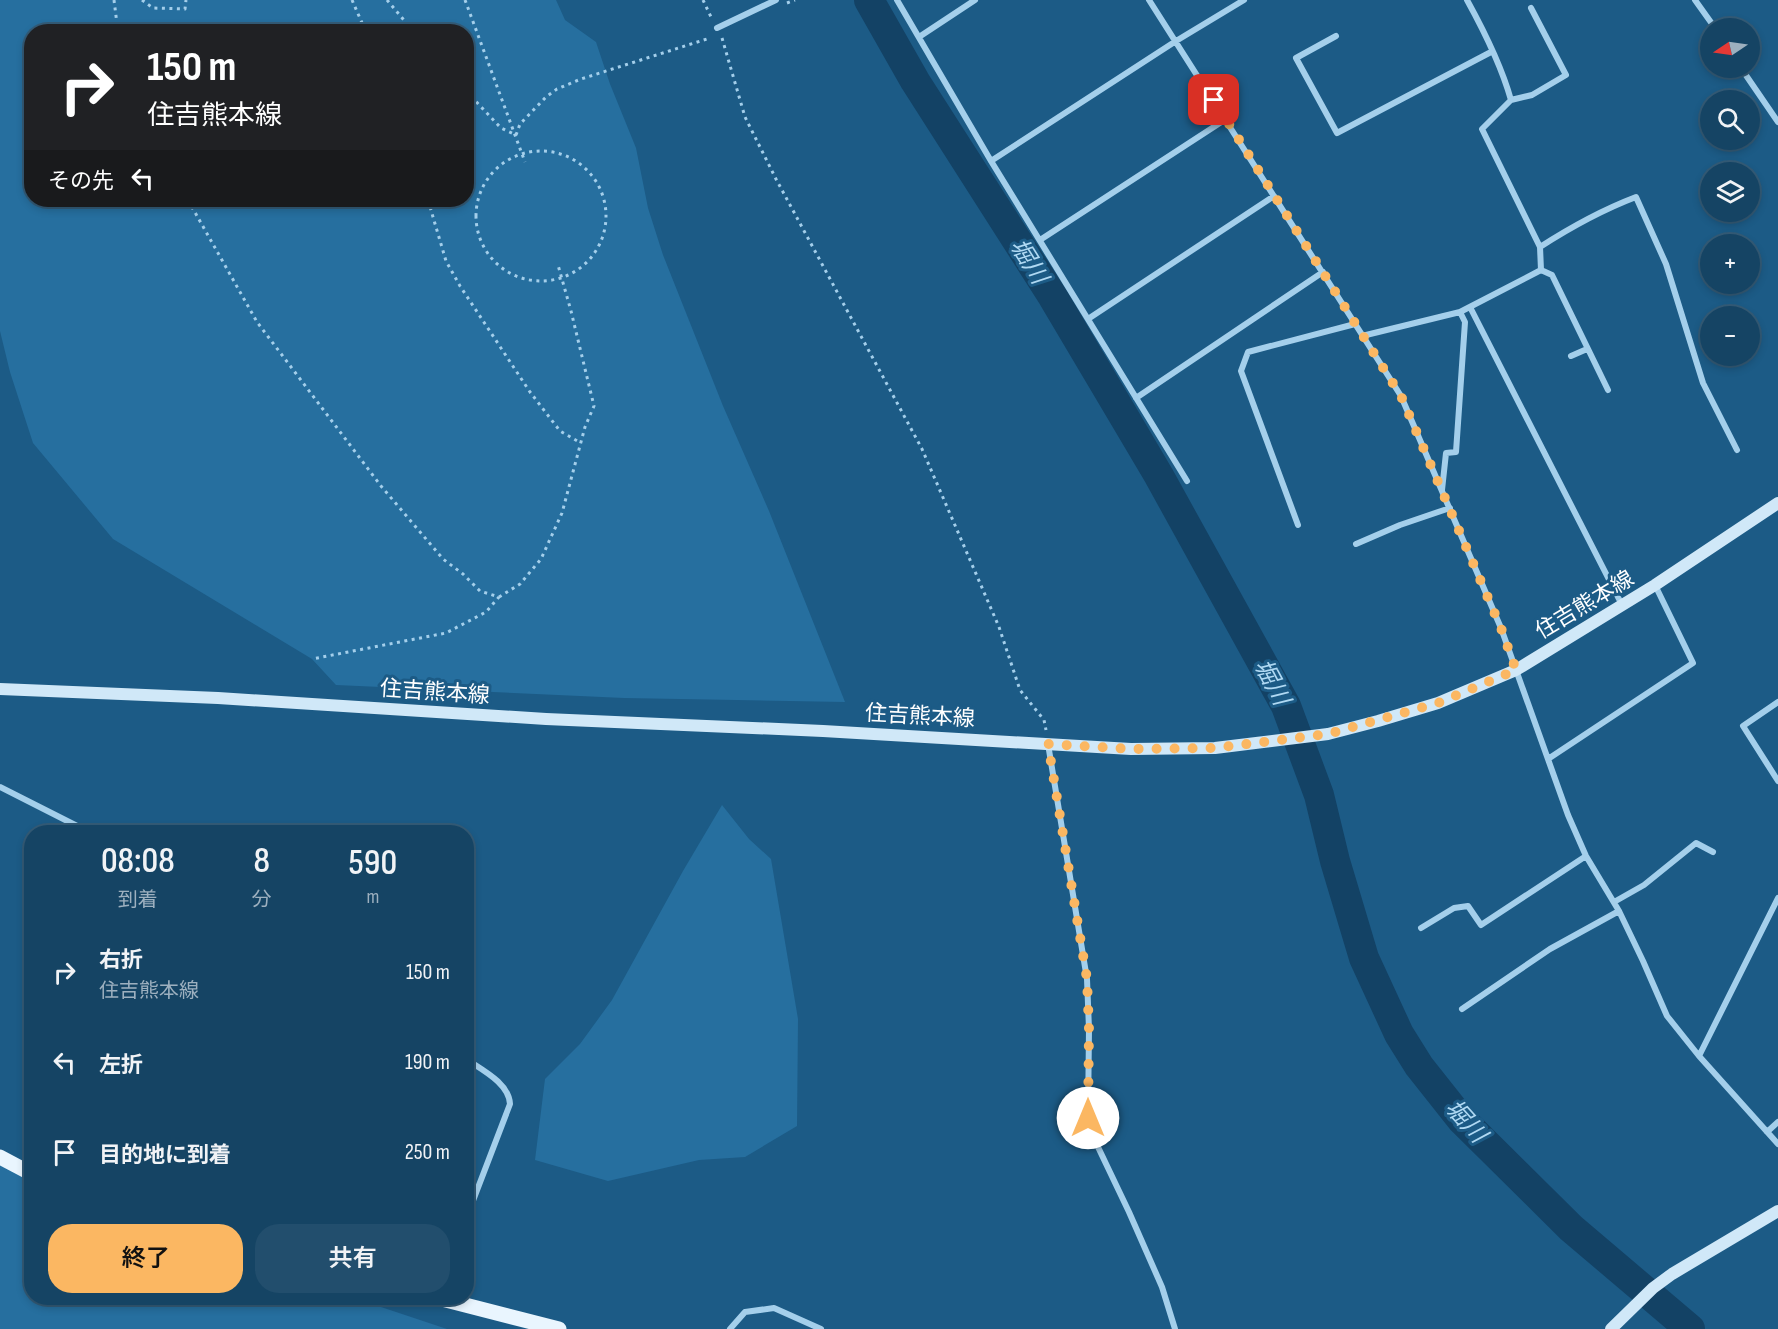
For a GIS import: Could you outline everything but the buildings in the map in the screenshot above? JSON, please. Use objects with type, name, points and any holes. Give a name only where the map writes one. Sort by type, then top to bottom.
[{"type":"main road","name":"住吉熊本線","points":[[0,689],[135,694],[546,719],[811,730],[1131,749],[1215,748],[1328,734],[1438,703],[1516,670],[1655,585],[1778,503]]},
{"type":"main road","points":[[0,1157],[24,1170]]},
{"type":"main road","points":[[1611,1329],[1653,1288],[1713,1248],[1778,1211]]},
{"type":"main road","points":[[466,1305],[560,1329]]},
{"type":"street","points":[[719,31],[776,0]]},
{"type":"street","points":[[897,0],[991,161],[1187,481]]},
{"type":"street","points":[[920,37],[975,0]]},
{"type":"street","points":[[1149,0],[1401,396],[1450,508],[1516,670],[1586,856],[1619,911],[1667,1016],[1699,1056],[1778,1144]]},
{"type":"street","points":[[991,161],[1176,41],[1244,0]]},
{"type":"street","points":[[1467,0],[1479,21],[1506,82],[1511,100]]},
{"type":"street","points":[[1695,0],[1708,18]]},
{"type":"street","points":[[1531,8],[1566,75],[1532,95],[1511,100],[1482,129],[1540,247],[1542,270]]},
{"type":"street","points":[[1336,36],[1296,58],[1337,133],[1491,52]]},
{"type":"street","points":[[1748,78],[1778,122]]},
{"type":"street","points":[[1040,240],[1226,119]]},
{"type":"street","points":[[1088,319],[1274,196]]},
{"type":"street","points":[[1540,247],[1606,208],[1636,197],[1666,264],[1682,309],[1703,383],[1737,450]]},
{"type":"street","points":[[1362,336],[1460,312],[1542,270]]},
{"type":"street","points":[[1542,270],[1552,275],[1608,390]]},
{"type":"street","points":[[1136,398],[1323,272]]},
{"type":"street","points":[[1470,307],[1622,606]]},
{"type":"street","points":[[1442,490],[1446,453],[1456,452],[1465,322],[1460,312]]},
{"type":"street","points":[[1298,525],[1241,371],[1248,352],[1355,324]]},
{"type":"street","points":[[1571,356],[1587,349]]},
{"type":"street","points":[[1356,544],[1400,525],[1450,508]]},
{"type":"street","points":[[1548,759],[1693,663],[1655,585]]},
{"type":"street","points":[[1778,702],[1743,726],[1778,781]]},
{"type":"street","points":[[1048,744],[1087,979],[1088,1118],[1098,1147],[1162,1287],[1175,1329]]},
{"type":"street","points":[[0,787],[75,825]]},
{"type":"street","points":[[1614,902],[1644,885],[1696,843],[1713,852]]},
{"type":"street","points":[[1421,928],[1454,908],[1468,906],[1481,925],[1586,856]]},
{"type":"street","points":[[1699,1056],[1778,898]]},
{"type":"street","points":[[1462,1010],[1550,949],[1619,911]]},
{"type":"street","points":[[474,1065],[502,1085],[507,1091],[510,1104],[474,1198]]},
{"type":"street","points":[[1767,1132],[1778,1122]]},
{"type":"street","points":[[730,1329],[745,1312],[774,1308],[821,1329]]},
{"type":"path","points":[[114,0],[117,24]]},
{"type":"path","points":[[142,0],[153,8],[185,9],[186,0]]},
{"type":"path","points":[[352,0],[362,24]]},
{"type":"path","points":[[387,0],[407,24]]},
{"type":"path","points":[[465,0],[525,162]]},
{"type":"path","points":[[719,31],[745,117],[922,449],[999,627],[1020,690],[1044,720],[1048,744]]},
{"type":"path","points":[[516,135],[520,124],[546,97],[564,86],[710,38]]},
{"type":"path","points":[[474,99],[501,128],[516,135]]},
{"type":"path","points":[[554,152],[574,159],[597,182],[605,202],[604,234],[595,253],[580,268],[561,278],[544,281],[527,280],[511,274],[486,251],[479,235],[476,218],[477,201],[483,185],[493,171],[506,160],[522,153],[554,152]]},
{"type":"path","points":[[192,207],[257,322],[387,493],[443,559],[464,574],[480,591],[500,597]]},
{"type":"path","points":[[431,207],[446,261],[459,286],[530,392],[560,431],[581,443]]},
{"type":"path","points":[[312,659],[446,633],[486,612],[500,597],[520,584],[541,559],[562,513],[581,443],[594,406],[558,265]]},
{"type":"shaded area","points":[[0,0],[556,0],[565,20],[596,42],[636,148],[648,208],[663,255],[845,702],[624,698],[336,685],[312,659],[113,539],[33,443],[10,372],[0,331]]},
{"type":"shaded area","points":[[722,805],[749,839],[771,859],[798,1019],[797,1126],[745,1157],[699,1160],[608,1181],[535,1160],[545,1079],[580,1044],[612,1000]]},
{"type":"shaded area","points":[[0,1165],[24,1177],[24,1305],[375,1305],[447,1329],[0,1329]]},
{"type":"waterway","name":"堀川","points":[[869,0],[915,81],[1053,297],[1123,415],[1286,706],[1319,795],[1335,861],[1364,958],[1399,1034],[1419,1066],[1461,1119],[1571,1228],[1690,1329]]},
{"type":"route","points":[[1088,1118],[1087,979],[1048,744],[1131,749],[1215,748],[1328,734],[1438,703],[1516,670],[1501,628],[1401,396],[1214,100]]}]
